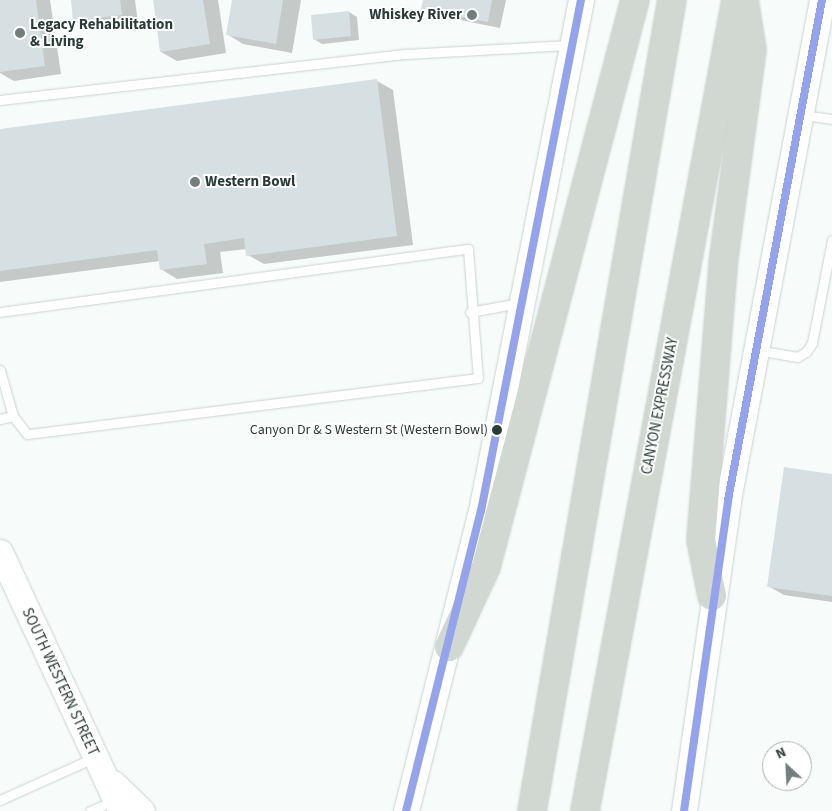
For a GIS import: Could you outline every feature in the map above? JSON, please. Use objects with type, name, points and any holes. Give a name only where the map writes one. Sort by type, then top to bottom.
[{"type":"highway","points":[[449,647],[486,567],[636,0]]},
{"type":"highway","points":[[532,811],[672,0]]},
{"type":"highway","name":"CANYON EXPRESSWAY","points":[[585,811],[736,0]]},
{"type":"highway","points":[[712,596],[701,540],[723,264],[752,50],[744,0]]},
{"type":"main road","points":[[396,811],[409,801],[449,647],[581,0]]},
{"type":"main road","points":[[684,811],[712,596],[822,0]]},
{"type":"main road","name":"SOUTH WESTERN STREET","points":[[0,552],[118,805]]},
{"type":"main road","points":[[99,765],[142,811]]},
{"type":"lane","points":[[0,100],[415,54],[573,46]]},
{"type":"lane","points":[[801,114],[832,119]]},
{"type":"lane","points":[[756,350],[797,357],[806,352],[812,343],[832,240]]},
{"type":"lane","points":[[0,312],[468,249],[470,312],[478,378],[27,434],[13,416],[1,373]]},
{"type":"lane","points":[[470,312],[520,303]]},
{"type":"lane","points":[[0,419],[13,416]]},
{"type":"lane","points":[[0,800],[99,765]]},
{"type":"lane","points":[[90,811],[118,805]]},
{"type":"building","name":"Legacy Rehabilitation & Living","points":[[0,0],[36,0],[45,66],[0,72]]},
{"type":"building","name":"Legacy Rehabilitation & Living","points":[[71,0],[120,0],[122,15],[73,21]]},
{"type":"building","name":"Legacy Rehabilitation & Living","points":[[153,0],[203,0],[210,44],[160,52]]},
{"type":"building","points":[[232,0],[283,0],[276,44],[226,35]]},
{"type":"building","name":"Whiskey River","points":[[423,0],[492,0],[488,22],[421,9]]},
{"type":"building","points":[[349,11],[351,36],[313,40],[311,15]]},
{"type":"building","name":"Western Bowl","points":[[377,79],[397,236],[246,256],[244,238],[204,244],[207,264],[160,270],[157,250],[0,271],[0,129]]},
{"type":"building","points":[[784,467],[832,474],[832,596],[767,587]]},
{"type":"transit line","points":[[406,811],[481,511],[581,0]]},
{"type":"transit line","points":[[684,811],[728,500],[822,0]]},
{"type":"place","name":"Whiskey River","points":[[472,15]]},
{"type":"place","name":"Legacy Rehabilitation & Living","points":[[20,33]]},
{"type":"place","name":"Western Bowl","points":[[195,182]]},
{"type":"place","name":"Canyon Dr & S Western St (Western Bowl)","points":[[497,430]]}]
